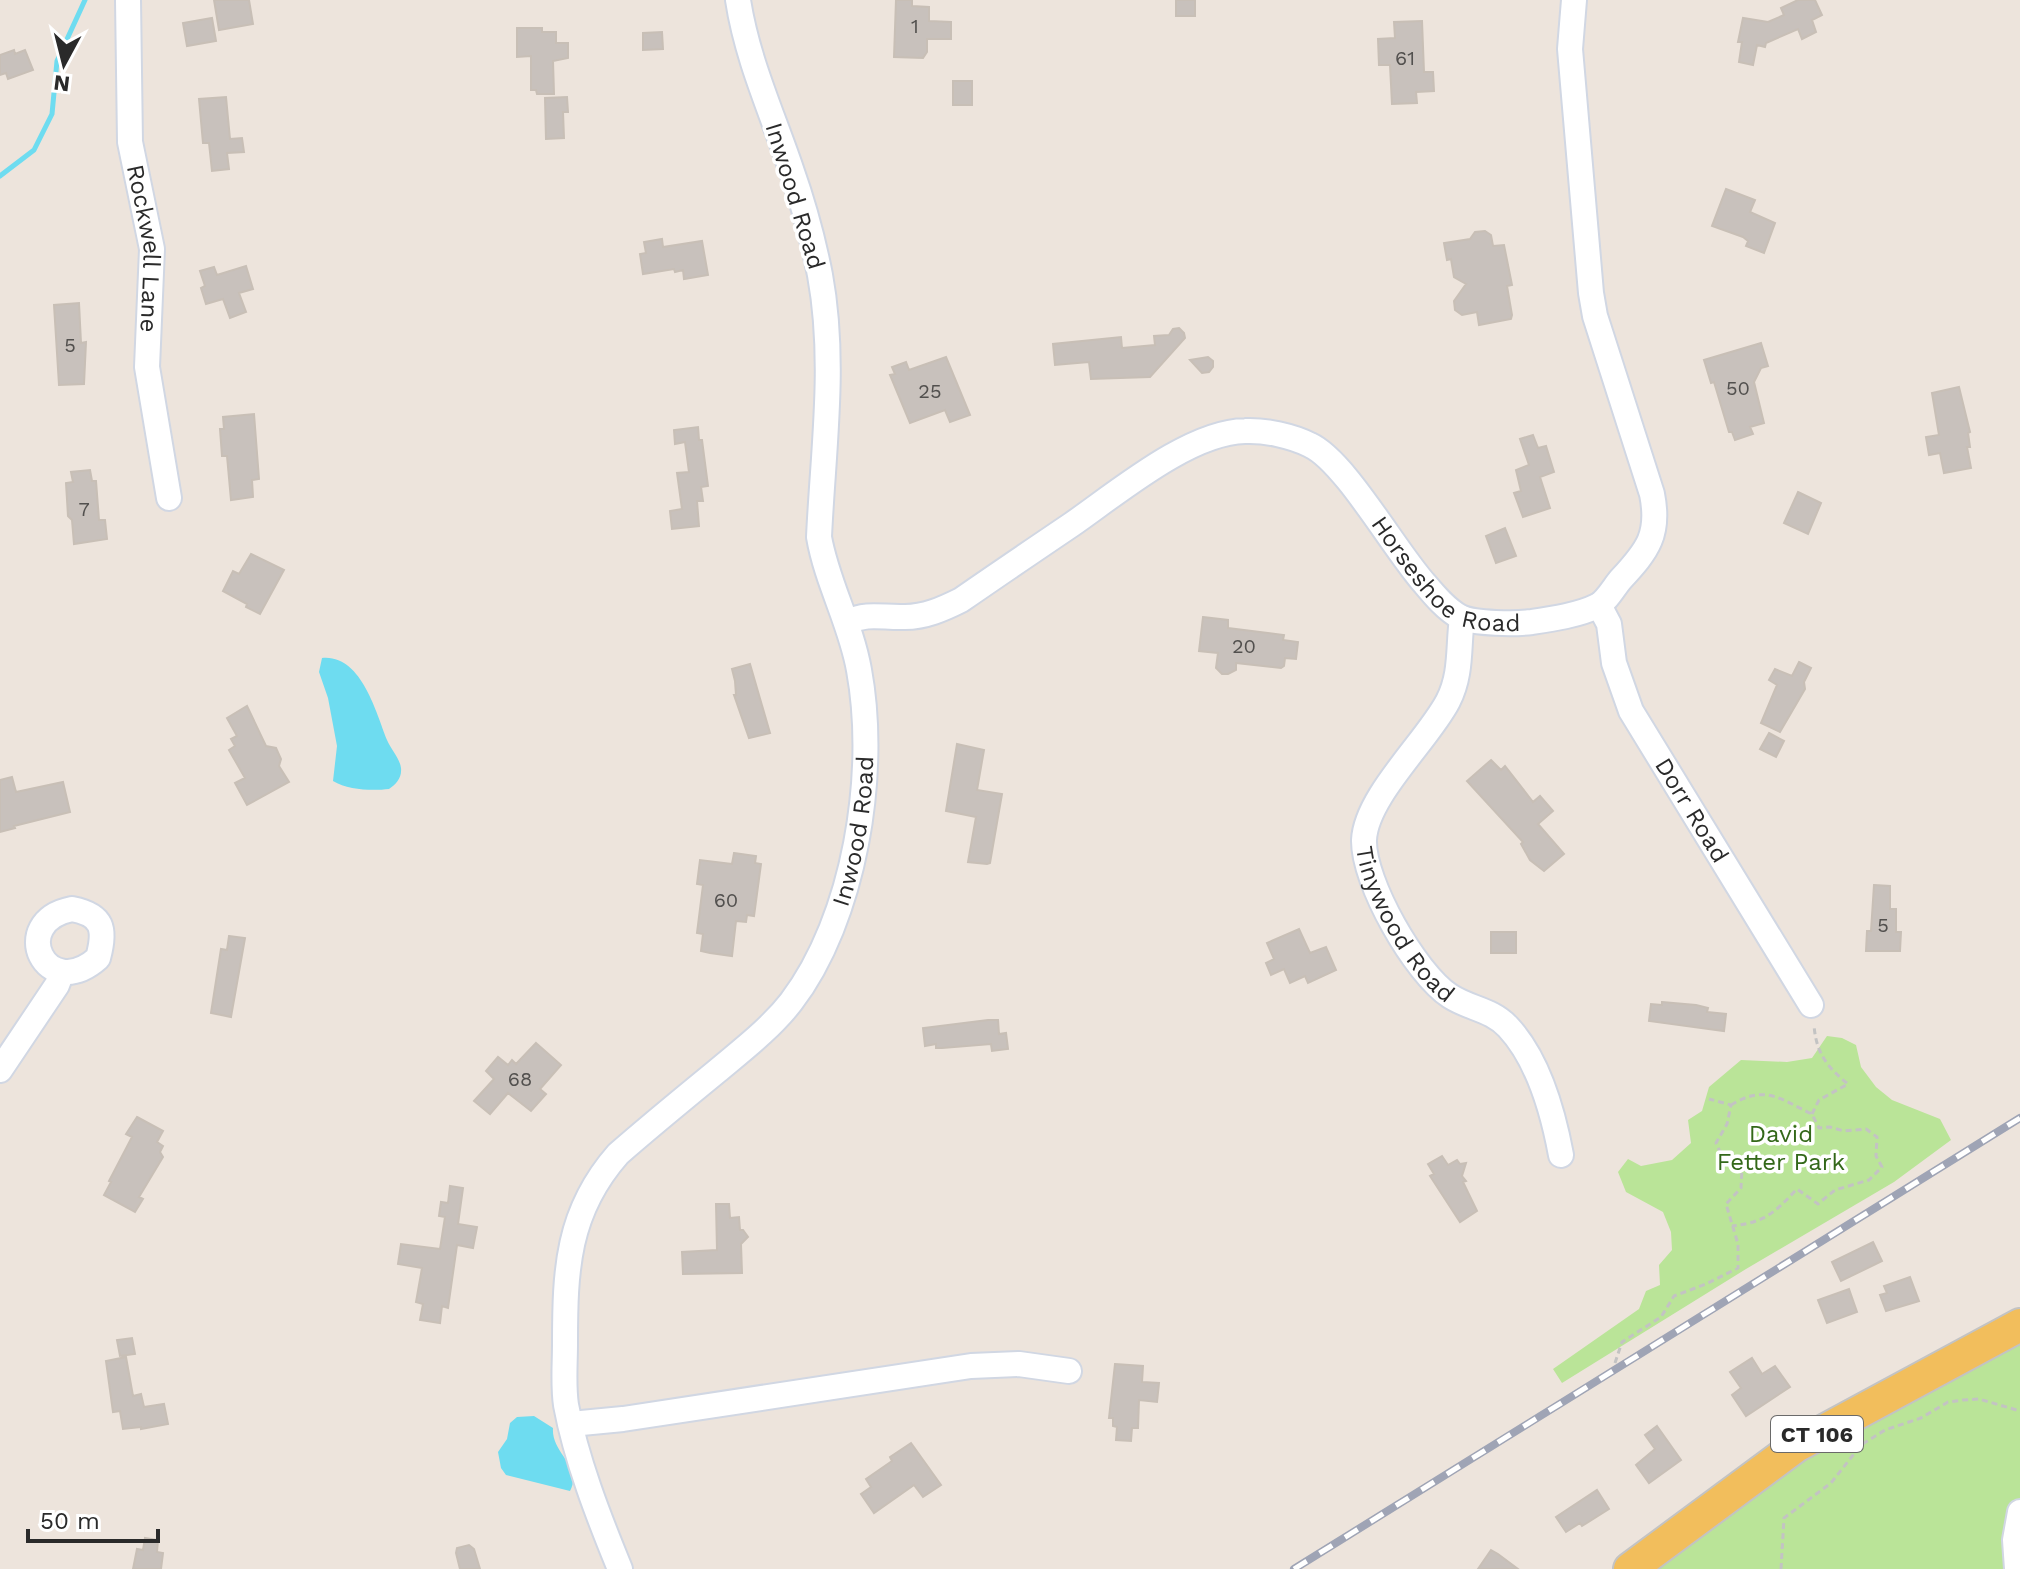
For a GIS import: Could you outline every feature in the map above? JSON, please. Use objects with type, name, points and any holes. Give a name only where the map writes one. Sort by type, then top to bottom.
[{"type":"main road","name":"CT 106","points":[[1630,1569],[1796,1446],[2020,1325]]},
{"type":"street","name":"Rockwell Lane","points":[[128,0],[130,142],[152,249],[147,367],[169,498]]},
{"type":"street","name":"Inwood Road","points":[[620,1569],[602,1525],[571,1424],[564,1381],[566,1278],[574,1228],[599,1175],[618,1154],[752,1042],[778,1016],[806,979],[836,917],[851,872],[861,824],[865,765],[864,706],[859,669],[819,537],[827,330],[819,272],[793,172],[743,29],[738,0]]},
{"type":"street","points":[[1574,0],[1570,49],[1591,293],[1595,316],[1652,494],[1656,522],[1651,541],[1640,559],[1599,605]]},
{"type":"street","name":"Horseshoe Road","points":[[847,622],[863,615],[906,617],[934,613],[961,600],[1164,461],[1202,442],[1246,431],[1277,435],[1311,445],[1330,460],[1409,567],[1441,602],[1462,618],[1522,623],[1548,620],[1599,605]]},
{"type":"street","name":"Dorr Road","points":[[1599,605],[1609,624],[1614,663],[1631,711],[1811,1005]]},
{"type":"street","name":"Tinywood Road","points":[[1462,618],[1458,676],[1447,702],[1379,800],[1365,836],[1365,854],[1398,933],[1422,971],[1452,998],[1495,1015],[1510,1029],[1537,1077],[1555,1127],[1561,1155]]},
{"type":"street","points":[[0,1070],[52,994],[62,972]]},
{"type":"street","points":[[571,1424],[623,1419],[971,1366],[1019,1364],[1069,1371]]},
{"type":"street","points":[[2018,1569],[2015,1540],[2020,1512]]},
{"type":"path","points":[[1811,1005],[1815,1044],[1823,1061],[1848,1084],[1819,1100],[1812,1114]]},
{"type":"path","points":[[1615,1363],[1622,1342],[1661,1317],[1674,1296],[1738,1268],[1738,1244],[1732,1226],[1726,1204],[1741,1188],[1742,1167],[1725,1163],[1716,1143],[1727,1124],[1731,1105],[1747,1095],[1771,1095],[1812,1114],[1819,1128],[1844,1131],[1866,1129],[1877,1137],[1876,1156],[1882,1167],[1869,1180],[1835,1190],[1818,1204],[1797,1189],[1770,1216],[1756,1223],[1732,1226]]},
{"type":"path","points":[[1709,1099],[1731,1105]]},
{"type":"path","points":[[1781,1569],[1784,1518],[1831,1483],[1869,1438],[1921,1418],[1948,1402],[1979,1399],[2020,1411]]},
{"type":"green space","name":"David Fetter Park","points":[[1827,1036],[1842,1038],[1856,1045],[1861,1067],[1876,1087],[1892,1100],[1940,1119],[1951,1140],[1894,1182],[1562,1383],[1553,1369],[1639,1309],[1646,1291],[1660,1285],[1659,1265],[1672,1250],[1671,1232],[1663,1212],[1626,1192],[1618,1172],[1628,1159],[1641,1166],[1672,1160],[1691,1143],[1688,1120],[1702,1111],[1709,1087],[1741,1060],[1787,1062],[1812,1058]]},
{"type":"green space","points":[[2020,1340],[2020,1569],[1655,1569],[1831,1442]]},
{"type":"water","points":[[322,658],[336,659],[347,665],[365,687],[400,765],[399,778],[389,789],[360,789],[333,781],[337,746],[328,698],[319,672]]},
{"type":"water","points":[[534,1416],[553,1428],[557,1445],[573,1474],[570,1491],[506,1475],[501,1468],[498,1452],[507,1439],[510,1423],[517,1417]]},
{"type":"building","points":[[214,0],[249,0],[253,24],[219,30]]},
{"type":"building","points":[[896,0],[912,0],[912,6],[929,7],[929,21],[951,22],[951,39],[927,39],[927,52],[923,58],[894,57]]},
{"type":"building","points":[[1176,0],[1195,0],[1195,16],[1176,16]]},
{"type":"building","points":[[1798,0],[1815,0],[1822,15],[1812,20],[1816,32],[1802,39],[1798,29],[1766,43],[1765,47],[1757,45],[1753,65],[1739,62],[1742,42],[1738,42],[1743,18],[1768,22],[1784,15],[1781,8]]},
{"type":"building","points":[[212,18],[216,41],[187,46],[183,23]]},
{"type":"building","points":[[1422,21],[1424,72],[1433,72],[1434,91],[1416,92],[1417,103],[1392,104],[1390,65],[1379,65],[1378,39],[1395,38],[1394,22]]},
{"type":"building","points":[[517,28],[542,28],[542,32],[556,32],[556,43],[568,43],[568,58],[553,61],[554,94],[537,94],[536,90],[531,90],[531,56],[517,57]]},
{"type":"building","points":[[662,32],[663,49],[643,50],[643,33]]},
{"type":"building","points":[[14,50],[15,54],[25,50],[33,70],[8,79],[6,73],[0,75],[0,55]]},
{"type":"building","points":[[953,81],[972,81],[972,105],[953,105]]},
{"type":"building","points":[[226,97],[230,139],[242,138],[244,152],[227,153],[229,169],[212,171],[209,143],[203,143],[199,99]]},
{"type":"building","points":[[567,97],[568,112],[563,112],[564,138],[546,139],[545,98]]},
{"type":"building","points":[[1726,189],[1755,200],[1750,212],[1775,223],[1764,253],[1746,246],[1748,241],[1743,237],[1712,226]]},
{"type":"building","points":[[1485,231],[1491,235],[1493,246],[1504,245],[1512,285],[1507,286],[1512,315],[1511,319],[1479,325],[1477,312],[1462,315],[1455,310],[1454,301],[1466,284],[1454,277],[1444,243],[1470,239],[1475,232]]},
{"type":"building","points":[[662,239],[663,247],[702,241],[708,275],[684,279],[683,270],[675,272],[674,269],[643,274],[640,254],[646,253],[644,242]]},
{"type":"building","points":[[246,266],[253,289],[239,293],[246,312],[230,318],[223,299],[206,304],[200,271],[214,267],[217,275]]},
{"type":"building","points":[[79,303],[81,343],[86,342],[84,384],[59,385],[54,305]]},
{"type":"building","points":[[1179,328],[1185,338],[1150,377],[1091,379],[1089,362],[1055,365],[1053,344],[1121,337],[1122,348],[1155,345],[1154,336],[1169,335],[1173,329]]},
{"type":"building","points":[[1761,343],[1768,366],[1761,368],[1754,382],[1764,423],[1750,427],[1753,434],[1735,440],[1729,432],[1704,360]]},
{"type":"building","points":[[946,357],[970,415],[950,422],[945,410],[910,423],[890,375],[895,374],[892,367],[906,362],[909,370]]},
{"type":"building","points":[[1208,357],[1213,361],[1209,372],[1202,373],[1190,360]]},
{"type":"building","points":[[1959,387],[1970,432],[1970,447],[1967,447],[1971,468],[1944,473],[1940,453],[1929,455],[1926,437],[1939,435],[1932,393]]},
{"type":"building","points":[[254,414],[259,479],[252,480],[253,497],[231,500],[227,456],[222,456],[220,429],[224,429],[223,417]]},
{"type":"building","points":[[698,427],[708,486],[701,487],[703,501],[697,501],[699,526],[672,529],[670,511],[682,509],[677,473],[689,472],[685,442],[675,444],[674,430]]},
{"type":"building","points":[[1533,435],[1538,448],[1546,446],[1554,472],[1540,477],[1550,508],[1523,517],[1514,493],[1521,491],[1516,470],[1529,465],[1520,439]]},
{"type":"building","points":[[90,470],[92,481],[96,481],[99,520],[105,520],[107,539],[74,544],[66,483],[73,482],[71,472]]},
{"type":"building","points":[[1798,492],[1821,503],[1808,534],[1784,523]]},
{"type":"building","points":[[1505,528],[1516,556],[1496,563],[1486,536]]},
{"type":"building","points":[[251,554],[284,570],[260,614],[223,591],[233,571],[239,574]]},
{"type":"building","points":[[1203,617],[1228,620],[1228,628],[1284,635],[1283,640],[1298,642],[1296,659],[1285,658],[1281,668],[1236,663],[1236,670],[1222,674],[1216,668],[1218,653],[1199,651]]},
{"type":"building","points":[[1799,662],[1811,668],[1804,682],[1805,689],[1780,732],[1761,723],[1777,685],[1769,680],[1775,669],[1792,676]]},
{"type":"building","points":[[750,664],[770,733],[749,738],[734,695],[732,669]]},
{"type":"building","points":[[247,706],[266,746],[276,748],[281,759],[279,766],[289,782],[247,805],[235,783],[245,778],[229,750],[235,746],[231,739],[237,736],[227,718]]},
{"type":"building","points":[[1769,733],[1784,741],[1776,757],[1760,749]]},
{"type":"building","points":[[957,744],[984,750],[977,790],[1002,794],[990,863],[987,864],[968,862],[976,817],[946,811]]},
{"type":"building","points":[[1491,760],[1501,770],[1505,766],[1533,802],[1540,796],[1553,811],[1538,824],[1564,854],[1544,871],[1530,860],[1521,844],[1523,842],[1467,781]]},
{"type":"building","points":[[12,777],[16,792],[63,782],[70,812],[0,832],[0,780]]},
{"type":"building","points":[[734,853],[756,856],[755,863],[761,864],[754,916],[747,915],[746,922],[736,921],[732,956],[701,951],[703,934],[697,933],[703,885],[697,884],[700,860],[732,864]]},
{"type":"building","points":[[1874,885],[1890,886],[1890,909],[1896,909],[1896,932],[1901,932],[1900,951],[1866,951],[1867,931],[1871,931]]},
{"type":"building","points":[[1299,929],[1310,953],[1326,947],[1336,970],[1308,983],[1305,976],[1290,983],[1284,969],[1271,975],[1266,963],[1274,959],[1267,943]]},
{"type":"building","points":[[1491,932],[1516,932],[1516,953],[1491,953]]},
{"type":"building","points":[[229,936],[245,938],[231,1017],[211,1013],[221,949],[227,950]]},
{"type":"building","points":[[1662,1002],[1696,1005],[1708,1008],[1707,1012],[1726,1014],[1724,1031],[1649,1021],[1651,1004],[1662,1005]]},
{"type":"building","points":[[998,1020],[999,1034],[1006,1033],[1008,1049],[992,1051],[991,1044],[942,1048],[936,1048],[936,1044],[925,1046],[923,1028]]},
{"type":"building","points":[[536,1043],[561,1065],[540,1089],[546,1094],[531,1111],[508,1093],[490,1114],[474,1101],[494,1079],[486,1071],[498,1057],[508,1065],[512,1060],[516,1064]]},
{"type":"building","points":[[137,1117],[163,1131],[157,1142],[163,1146],[160,1152],[163,1157],[139,1197],[143,1199],[135,1212],[104,1195],[132,1137],[126,1134]]},
{"type":"building","points":[[1442,1156],[1448,1165],[1457,1160],[1460,1164],[1466,1163],[1462,1176],[1466,1181],[1463,1182],[1477,1211],[1460,1222],[1430,1176],[1434,1174],[1428,1164]]},
{"type":"building","points":[[450,1186],[463,1188],[458,1224],[477,1227],[473,1248],[457,1245],[448,1308],[442,1306],[440,1323],[420,1320],[423,1304],[416,1302],[422,1268],[398,1264],[401,1244],[440,1249],[445,1217],[439,1216],[441,1202],[448,1203]]},
{"type":"building","points":[[716,1204],[729,1204],[730,1218],[739,1217],[740,1230],[748,1237],[741,1244],[742,1273],[683,1274],[682,1252],[717,1250]]},
{"type":"building","points":[[1873,1242],[1882,1261],[1841,1281],[1832,1262]]},
{"type":"building","points":[[1910,1277],[1919,1301],[1886,1311],[1880,1295],[1887,1293],[1884,1286]]},
{"type":"building","points":[[1849,1289],[1857,1312],[1827,1323],[1818,1300]]},
{"type":"building","points":[[132,1338],[135,1354],[120,1356],[117,1340]]},
{"type":"building","points":[[126,1357],[133,1396],[141,1394],[144,1407],[164,1404],[168,1424],[123,1429],[120,1411],[113,1412],[106,1361]]},
{"type":"building","points":[[1752,1358],[1762,1374],[1775,1366],[1790,1387],[1746,1416],[1732,1395],[1741,1388],[1730,1372]]},
{"type":"building","points":[[1115,1364],[1143,1366],[1142,1382],[1159,1383],[1157,1402],[1139,1400],[1138,1428],[1132,1428],[1131,1441],[1116,1440],[1117,1427],[1113,1426],[1113,1418],[1109,1418]]},
{"type":"building","points":[[1657,1426],[1681,1460],[1649,1483],[1636,1465],[1655,1449],[1645,1435]]},
{"type":"building","points":[[911,1443],[941,1485],[923,1497],[914,1485],[874,1513],[861,1494],[871,1487],[866,1479]]},
{"type":"building","points":[[1597,1490],[1609,1509],[1566,1532],[1556,1517]]},
{"type":"building","points":[[145,1538],[158,1540],[157,1552],[163,1553],[161,1569],[133,1569],[137,1549],[143,1550]]},
{"type":"building","points":[[469,1545],[474,1549],[480,1569],[460,1569],[457,1548]]},
{"type":"building","points":[[1491,1550],[1498,1554],[1518,1569],[1478,1569]]},
{"type":"waterway","points":[[0,176],[34,150],[52,114],[57,61],[85,0]]},
{"type":"railway","points":[[1294,1569],[2020,1118]]}]
